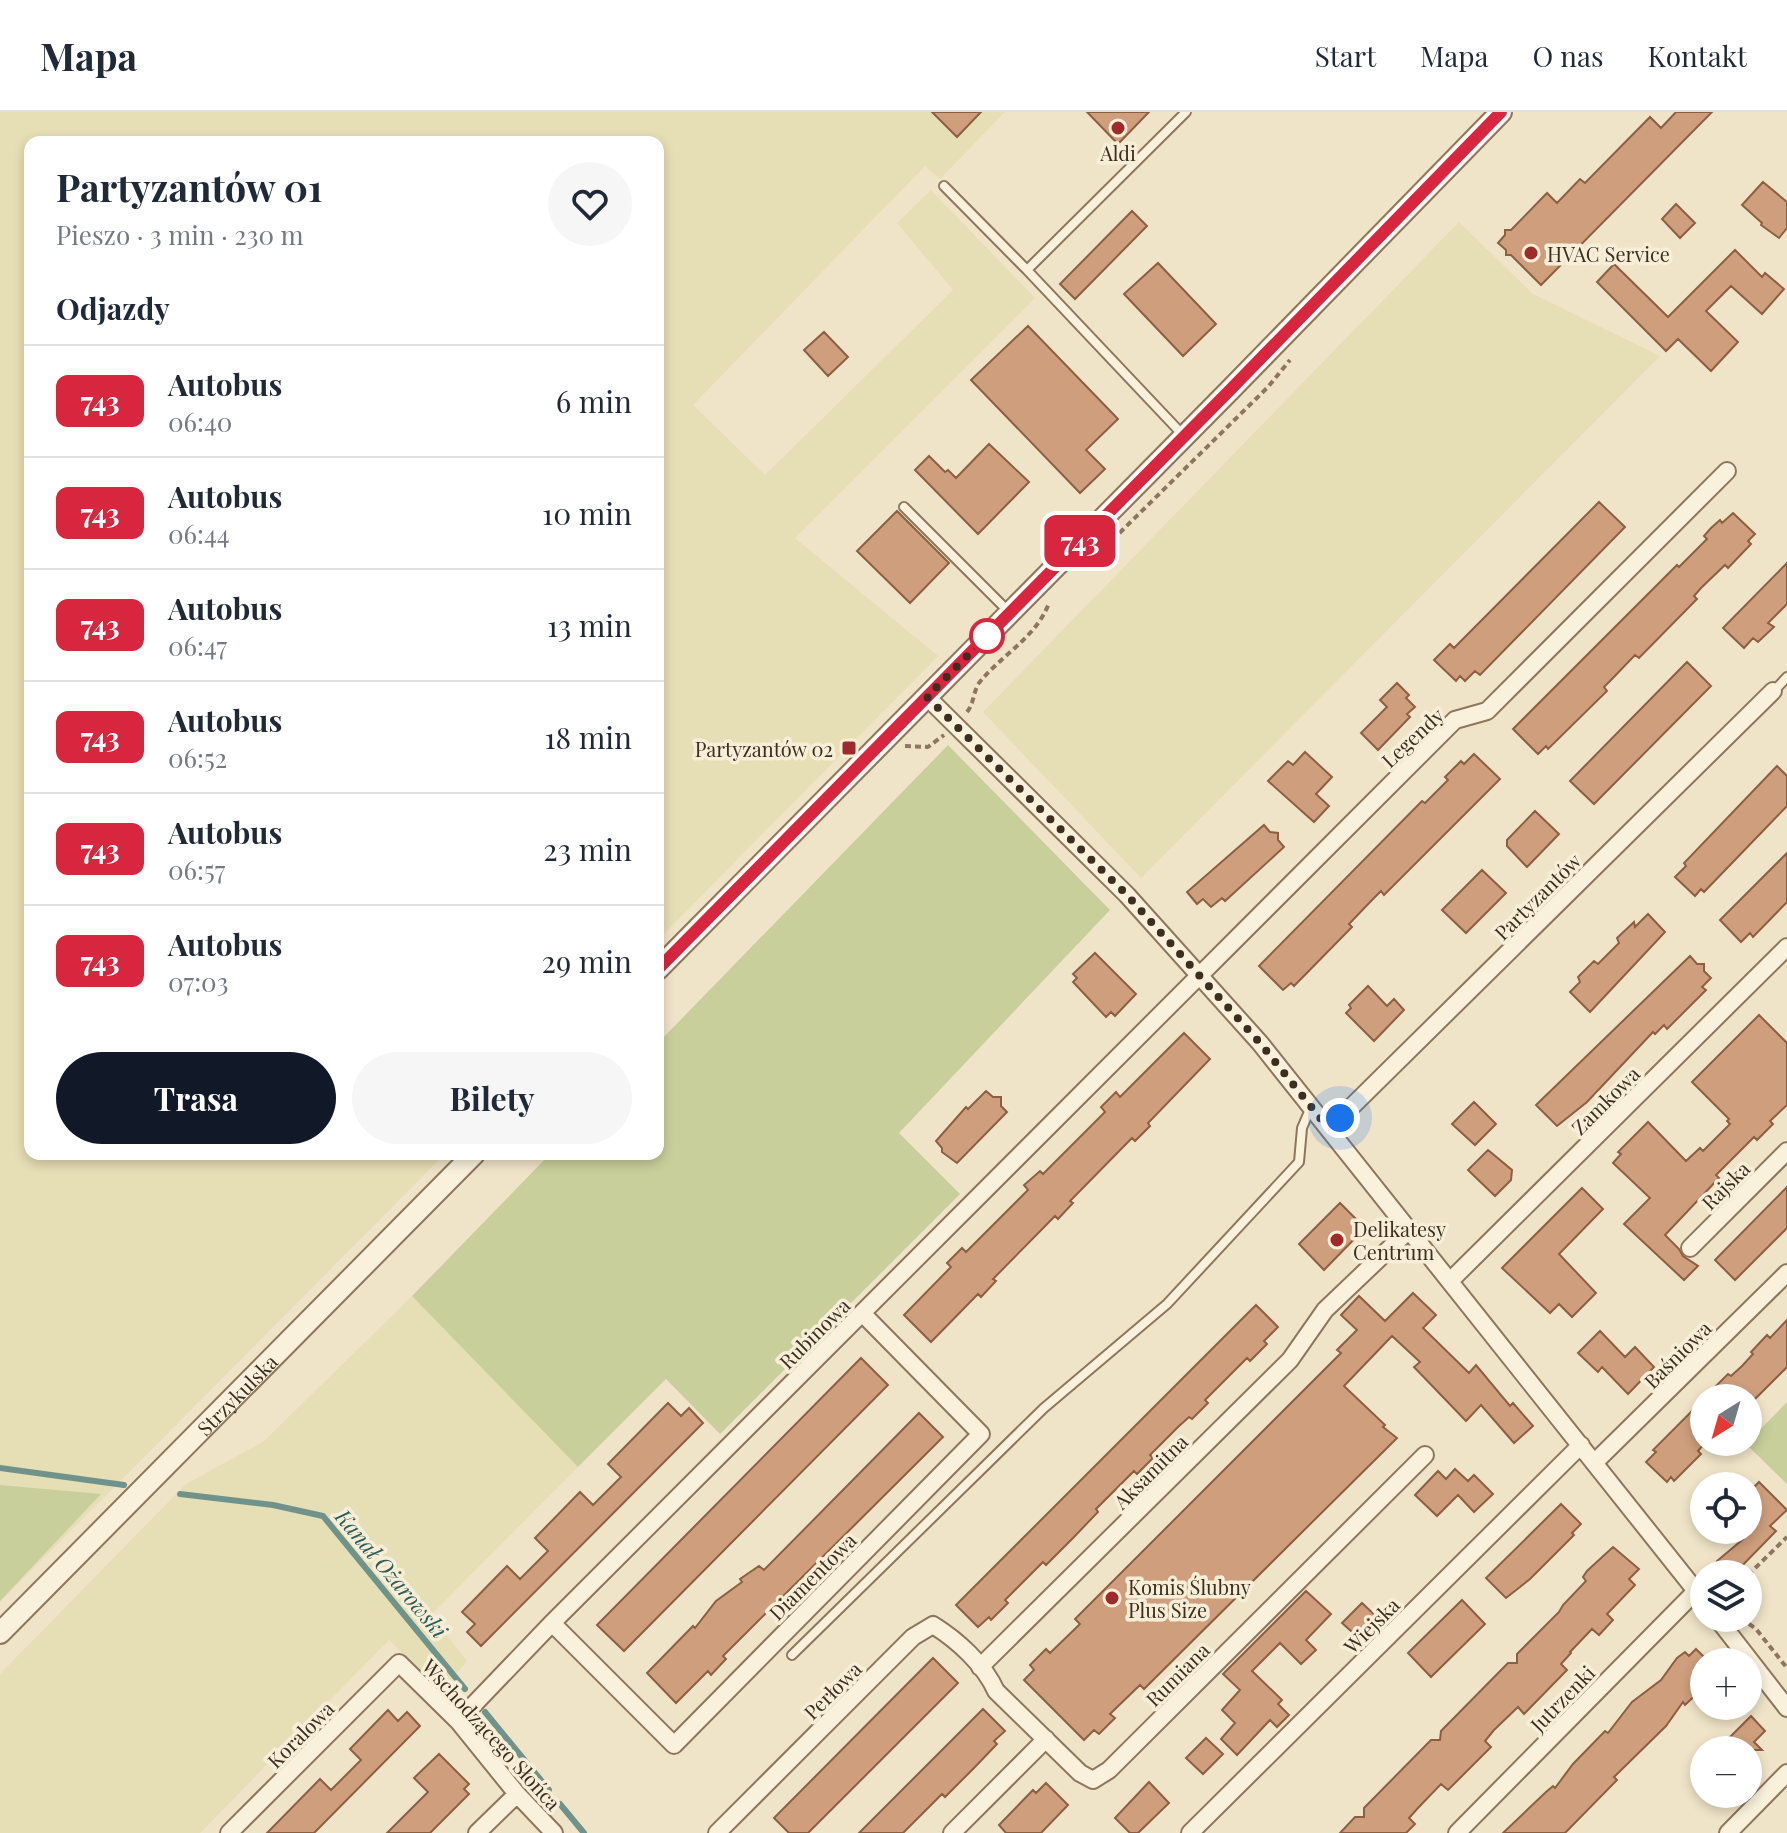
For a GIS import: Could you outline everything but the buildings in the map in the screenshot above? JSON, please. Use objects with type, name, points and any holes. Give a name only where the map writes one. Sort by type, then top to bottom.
[{"type":"street","points":[[664,963],[1501,112]]},
{"type":"street","name":"Legendy","points":[[1200,975],[1455,720],[1487,711],[1727,471]]},
{"type":"street","name":"Partyzantów","points":[[1329,1129],[1773,691]]},
{"type":"street","points":[[927,697],[1127,895],[1200,975],[1410,1229],[1690,1583]]},
{"type":"street","name":"Zamkowa","points":[[1450,1281],[1787,947]]},
{"type":"street","name":"Rubinowa","points":[[458,1721],[552,1623],[1200,975]]},
{"type":"street","name":"Rajska","points":[[1690,1248],[1787,1151]]},
{"type":"street","name":"Strzykulska","points":[[0,1633],[468,1160]]},
{"type":"street","name":"Aksamitna","points":[[980,1667],[1290,1360],[1325,1310],[1410,1229]]},
{"type":"street","name":"Baśniowa","points":[[1594,1463],[1787,1273]]},
{"type":"street","name":"Diamentowa","points":[[552,1623],[674,1745],[981,1434],[862,1313]]},
{"type":"street","name":"Wiejska","points":[[1190,1833],[1581,1445]]},
{"type":"street","name":"Rumiana","points":[[1046,1739],[1080,1773],[1093,1780],[1109,1770],[1425,1455]]},
{"type":"street","name":"Jutrzenki","points":[[1457,1833],[1690,1606]]},
{"type":"street","name":"Perłowa","points":[[717,1833],[913,1637],[933,1625],[949,1635],[980,1667]]},
{"type":"street","points":[[1728,1632],[1787,1708]]},
{"type":"street","name":"Wschodzącego Słońca","points":[[399,1663],[458,1721],[517,1794],[554,1833]]},
{"type":"street","name":"Koralowa","points":[[229,1833],[399,1663]]},
{"type":"street","points":[[952,1833],[1046,1739],[996,1691],[990,1677],[980,1667]]},
{"type":"street","points":[[1728,1833],[1787,1773]]},
{"type":"street","points":[[477,1833],[517,1794]]},
{"type":"lane","points":[[1027,270],[1186,112]]},
{"type":"lane","points":[[944,186],[1184,435]]},
{"type":"lane","points":[[904,507],[1009,613]]},
{"type":"lane","points":[[1773,691],[1787,677]]},
{"type":"lane","points":[[792,1655],[1044,1408],[1167,1304],[1299,1162],[1302,1128],[1311,1107]]},
{"type":"path","points":[[961,718],[971,707],[977,685],[1035,628],[1052,594]]},
{"type":"path","points":[[899,746],[935,745],[947,732]]},
{"type":"path","points":[[1762,1561],[1787,1537]]},
{"type":"path","points":[[1758,1632],[1787,1668]]},
{"type":"shaded area","points":[[0,112],[1005,112],[940,179],[925,166],[693,405],[765,475],[953,290],[897,223],[931,190],[1035,298],[795,538],[938,656],[664,934],[664,136],[24,136],[24,1160],[439,1160],[0,1602]]},
{"type":"shaded area","points":[[1459,222],[1533,294],[1660,356],[1141,878],[983,712]]},
{"type":"shaded area","points":[[412,1296],[578,1467],[431,1615],[467,1661],[441,1691],[389,1640],[200,1833],[0,1833],[0,1674],[186,1484],[263,1442]]},
{"type":"green space","points":[[948,745],[1110,910],[899,1133],[960,1194],[720,1434],[666,1379],[578,1467],[412,1296],[544,1160],[664,1160],[664,1037]]},
{"type":"green space","points":[[1787,1402],[1787,1484],[1758,1456],[1762,1456],[1762,1428]]},
{"type":"green space","points":[[0,1485],[101,1494],[0,1601]]},
{"type":"waterway","name":"Kanał Ożarowski","points":[[0,1468],[124,1485]]},
{"type":"waterway","name":"Kanał Ożarowski","points":[[180,1494],[273,1505],[323,1516],[465,1689]]},
{"type":"waterway","name":"Kanał Ożarowski","points":[[485,1712],[549,1790]]},
{"type":"waterway","name":"Kanał Ożarowski","points":[[560,1804],[584,1833]]},
{"type":"bus line","name":"743","points":[[664,963],[1501,112]]},
{"type":"place","name":"Aldi","points":[[1118,128]]},
{"type":"place","name":"HVAC Service","points":[[1531,253]]},
{"type":"place","name":"Partyzantów 02","points":[[849,748]]},
{"type":"place","name":"Delikatesy Centrum","points":[[1337,1240]]},
{"type":"place","name":"Komis Ślubny Plus Size","points":[[1112,1598]]},
{"type":"route","points":[[987,636],[927,697],[1127,895],[1260,1043],[1329,1129],[1340,1118]]}]
